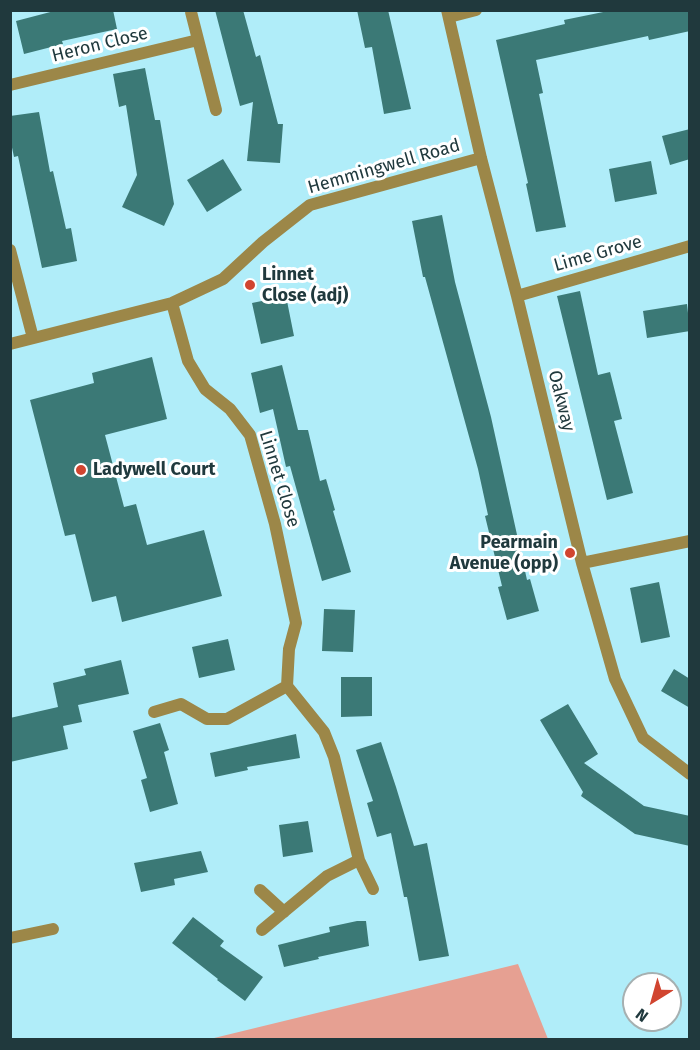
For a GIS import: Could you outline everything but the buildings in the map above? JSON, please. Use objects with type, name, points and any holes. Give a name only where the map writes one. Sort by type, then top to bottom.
[{"type":"street","points":[[448,14],[476,10]]},
{"type":"street","points":[[190,12],[216,110]]},
{"type":"street","name":"Oakway","points":[[448,14],[481,158],[582,562],[615,679],[643,738],[690,774]]},
{"type":"street","name":"Heron Close","points":[[10,85],[198,40]]},
{"type":"street","name":"Hemmingwell Road","points":[[10,344],[172,303],[223,279],[263,242],[310,205],[481,158]]},
{"type":"street","name":"Lime Grove","points":[[517,296],[690,246]]},
{"type":"street","points":[[10,250],[33,338]]},
{"type":"street","name":"Linnet Close","points":[[172,303],[188,361],[205,389],[230,409],[250,435],[275,524],[296,623],[289,649],[287,686]]},
{"type":"street","points":[[582,562],[690,541]]},
{"type":"street","points":[[154,712],[181,704],[207,719],[227,719],[287,686],[324,732],[334,757],[359,860],[373,890]]},
{"type":"street","points":[[262,930],[327,876],[359,860]]},
{"type":"street","points":[[260,890],[284,912]]},
{"type":"street","points":[[10,938],[52,929]]},
{"type":"shaded area","points":[[518,964],[548,1039],[210,1039]]},
{"type":"place","name":"Linnet Close (adj)","points":[[250,285]]},
{"type":"place","name":"Ladywell Court","points":[[81,470]]},
{"type":"place","name":"Pearmain Avenue (opp)","points":[[570,553]]}]
